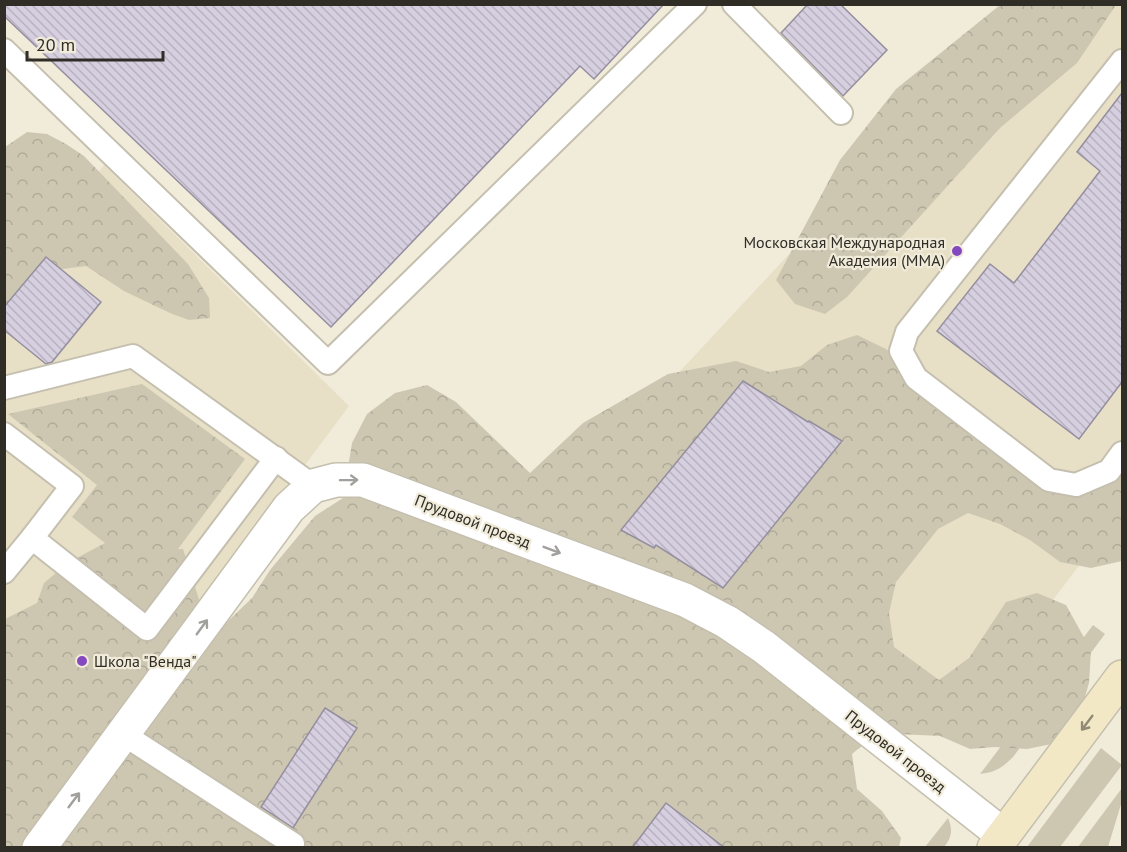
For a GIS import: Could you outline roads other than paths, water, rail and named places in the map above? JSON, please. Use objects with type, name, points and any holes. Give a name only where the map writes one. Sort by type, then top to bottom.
[{"type":"main road","points":[[999,841],[1122,680]]},
{"type":"street","name":"Прудовой проезд","points":[[313,486],[336,480],[363,480],[685,600],[727,622],[764,647],[999,841]]},
{"type":"street","points":[[39,848],[289,508],[313,486]]},
{"type":"lane","points":[[4,50],[328,363],[695,4]]},
{"type":"lane","points":[[734,4],[841,113]]},
{"type":"lane","points":[[1122,61],[907,332],[902,351],[916,378],[1049,480],[1077,485],[1109,471],[1122,453]]},
{"type":"lane","points":[[4,388],[134,356],[313,486]]},
{"type":"lane","points":[[4,434],[72,486],[4,572]]},
{"type":"lane","points":[[32,538],[147,629],[276,458]]},
{"type":"lane","points":[[123,734],[293,844]]},
{"type":"place","name":"Московская Международная Академия (ММА)","points":[[957,251]]},
{"type":"place","name":"Школа \"Венда\"","points":[[82,661]]}]
